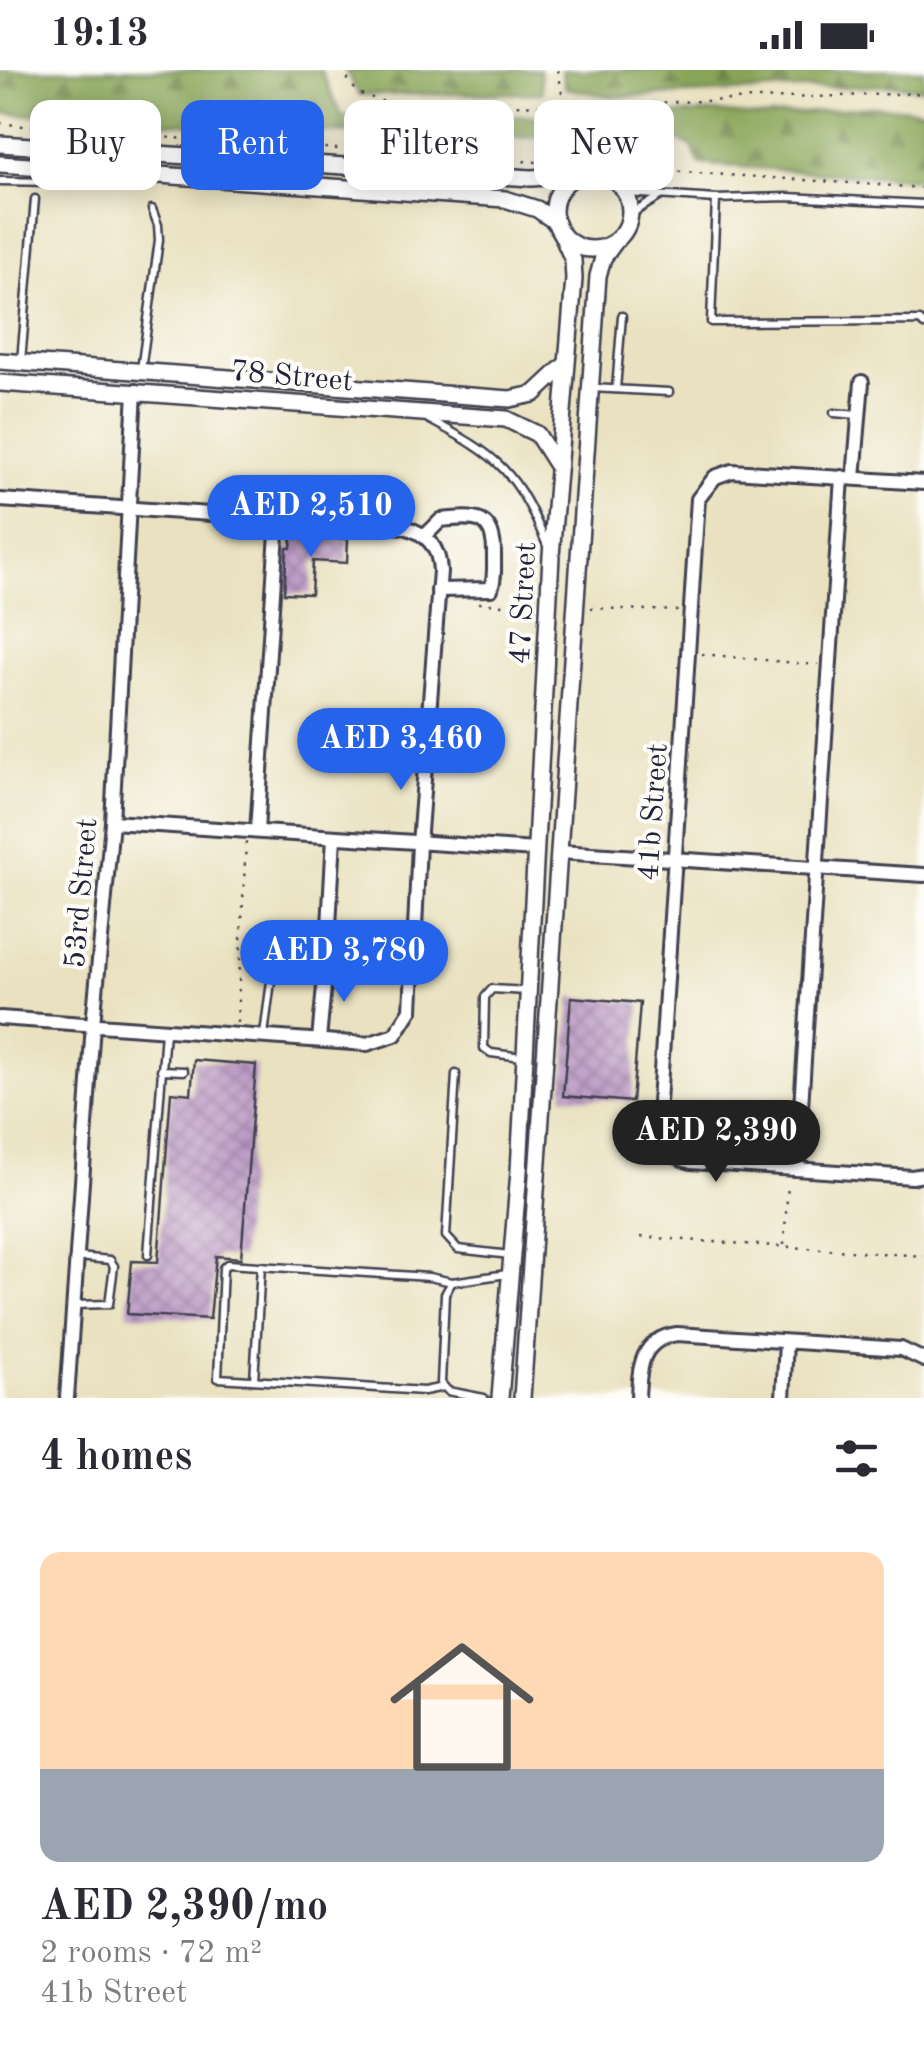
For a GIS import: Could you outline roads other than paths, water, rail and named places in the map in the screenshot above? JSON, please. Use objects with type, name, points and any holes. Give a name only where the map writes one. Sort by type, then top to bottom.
[{"type":"street","points":[[0,144],[534,178]]},
{"type":"street","points":[[0,164],[30,166]]},
{"type":"street","points":[[161,174],[505,199],[537,209],[581,247],[598,248],[622,235],[631,214],[626,192]]},
{"type":"street","points":[[559,228],[556,200],[560,190]]},
{"type":"street","name":"47 Street","points":[[500,1398],[519,1172],[551,556],[573,269],[570,250],[559,228]]},
{"type":"street","name":"47 Street","points":[[522,1398],[598,276],[603,258],[614,242]]},
{"type":"street","name":"78 Street","points":[[0,362],[510,399],[534,394],[565,365]]},
{"type":"street","points":[[54,386],[53,380],[58,376],[92,375],[107,369]]},
{"type":"street","name":"78 Street","points":[[0,382],[506,419],[537,434],[558,466]]},
{"type":"street","points":[[862,382],[848,478],[830,666],[793,1168],[912,1178],[924,1175]]},
{"type":"street","name":"53rd Street","points":[[67,1398],[93,1024],[112,822],[136,392]]},
{"type":"street","name":"41b Street","points":[[793,1168],[691,1162],[675,1156],[659,1136],[696,509],[708,483],[732,470],[924,483]]},
{"type":"street","points":[[0,500],[404,527],[425,536],[438,556],[410,1010],[395,1035],[368,1044],[0,1018]]},
{"type":"street","points":[[252,830],[278,518]]},
{"type":"street","points":[[425,536],[440,520],[479,519],[494,537],[491,589],[438,590]]},
{"type":"street","points":[[112,822],[536,850]]},
{"type":"street","points":[[329,926],[334,837]]},
{"type":"street","points":[[559,852],[924,875]]},
{"type":"street","points":[[319,1040],[326,965]]},
{"type":"street","points":[[519,1172],[523,1202],[534,1206]]},
{"type":"street","points":[[508,1274],[520,1280],[528,1300]]},
{"type":"street","points":[[638,1398],[639,1367],[648,1347],[666,1336],[901,1348],[924,1360]]},
{"type":"street","points":[[783,1398],[786,1342]]},
{"type":"lane","points":[[0,181],[30,182]]},
{"type":"lane","points":[[626,192],[716,199],[788,196],[924,204]]},
{"type":"lane","points":[[631,214],[662,195]]},
{"type":"lane","points":[[22,362],[35,199]]},
{"type":"lane","points":[[716,199],[712,322],[920,322],[924,326]]},
{"type":"lane","points":[[141,371],[159,240],[152,209]]},
{"type":"lane","points":[[616,389],[622,316]]},
{"type":"lane","points":[[590,388],[669,392]]},
{"type":"lane","points":[[418,413],[496,458],[527,502],[551,556]]},
{"type":"lane","points":[[834,413],[859,415]]},
{"type":"lane","points":[[254,941],[267,942],[275,950],[264,1036]]},
{"type":"lane","points":[[525,1057],[491,1053],[484,1048],[485,997],[492,989],[529,991]]},
{"type":"lane","points":[[148,1255],[165,1030]]},
{"type":"lane","points":[[162,1070],[184,1071]]},
{"type":"lane","points":[[456,1074],[446,1236],[458,1250],[510,1255]]},
{"type":"lane","points":[[74,1305],[109,1304],[114,1268],[107,1259],[78,1256]]},
{"type":"lane","points":[[254,1380],[261,1266]]},
{"type":"lane","points":[[444,1387],[428,1392],[216,1376],[223,1267],[435,1277],[452,1282],[508,1274]]},
{"type":"lane","points":[[452,1282],[444,1294],[439,1377],[444,1387],[454,1392],[484,1398]]}]
